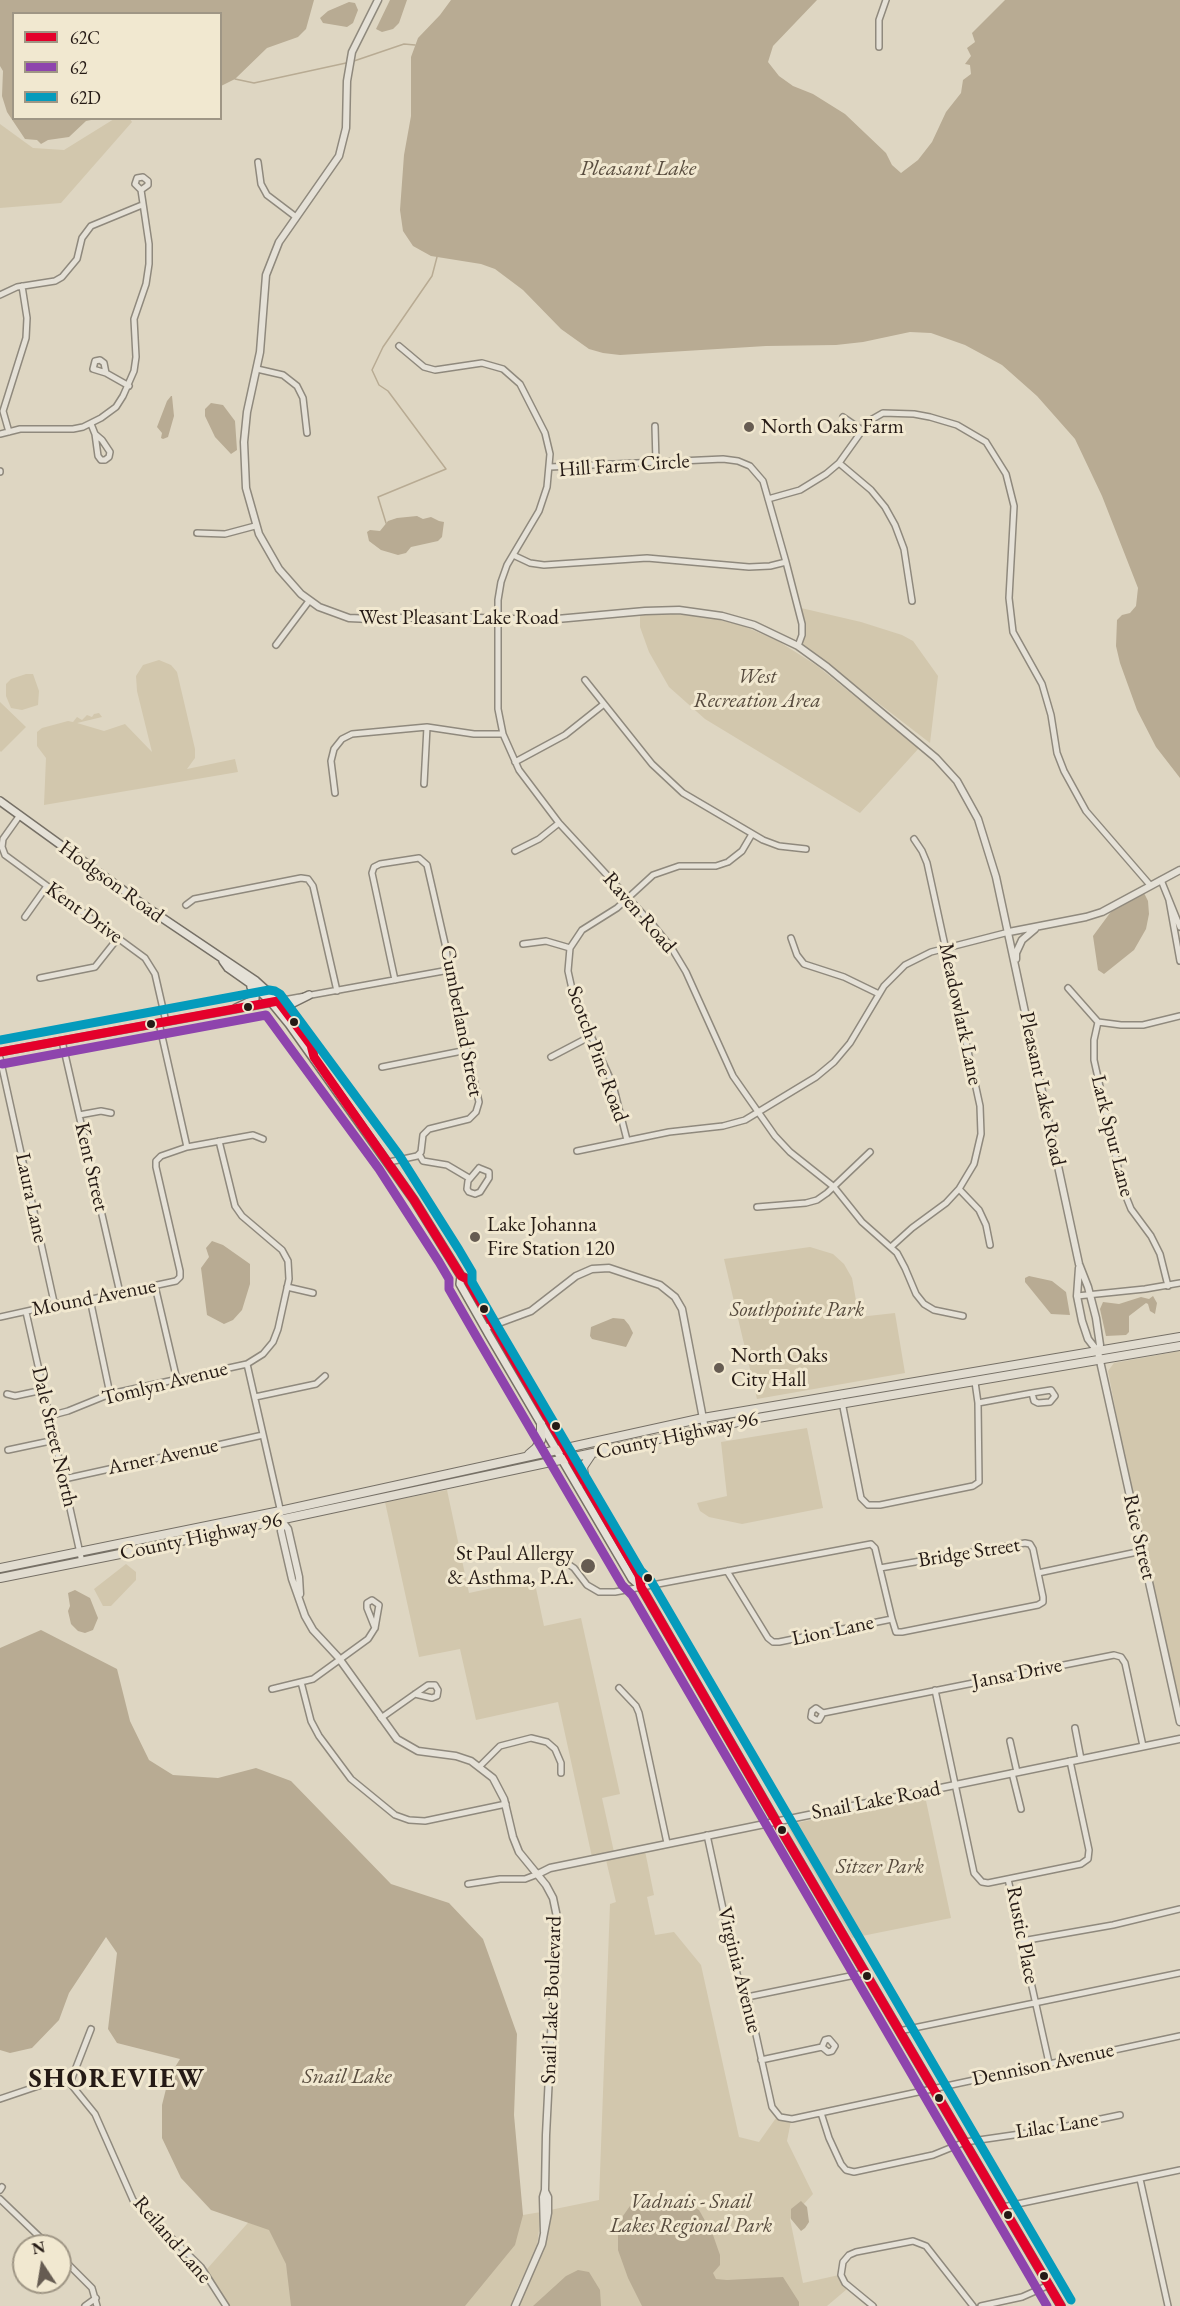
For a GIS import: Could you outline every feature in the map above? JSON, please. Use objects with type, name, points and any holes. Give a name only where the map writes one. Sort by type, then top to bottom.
[{"type":"main road","name":"Hodgson Road","points":[[0,801],[223,961],[232,964],[256,981],[295,1023],[311,1045],[314,1057]]},
{"type":"main road","name":"Hodgson Road","points":[[223,961],[228,968],[274,1002],[389,1162],[460,1275],[466,1279],[632,1579],[641,1587],[1061,2306]]},
{"type":"main road","points":[[236,1008],[252,1002],[256,996],[246,981]]},
{"type":"main road","points":[[295,1023],[290,1011],[291,1004],[309,995]]},
{"type":"main road","name":"Hodgson Road","points":[[460,1275],[460,1284],[485,1328],[541,1424],[560,1449]]},
{"type":"main road","name":"County Highway 96","points":[[0,1568],[280,1511],[703,1418],[1180,1337]]},
{"type":"main road","name":"County Highway 96","points":[[0,1578],[705,1429],[1180,1346]]},
{"type":"main road","points":[[526,1456],[539,1444],[542,1435],[541,1424]]},
{"type":"main road","points":[[585,1483],[583,1467],[586,1459],[594,1453]]},
{"type":"main road","name":"Hodgson Road","points":[[566,1459],[585,1483],[639,1575],[641,1587]]},
{"type":"main road","points":[[354,1504],[418,1486],[424,1482],[425,1478]]},
{"type":"street","name":"West Pleasant Lake Road","points":[[378,0],[352,52],[347,81],[346,128],[342,147],[334,164],[279,243],[266,275],[257,369],[247,412],[244,442],[246,488],[255,526],[279,569],[309,601],[334,613],[360,619],[443,617],[546,620],[662,610],[692,611],[742,621],[766,630],[798,646],[827,667],[927,750],[957,781],[971,805],[986,840],[1004,914]]},
{"type":"street","points":[[879,47],[879,20],[886,0]]},
{"type":"street","points":[[258,162],[261,184],[267,195],[296,217]]},
{"type":"street","points":[[0,434],[31,429],[72,429],[91,424],[116,407],[129,386],[136,357],[134,319],[146,284],[149,264],[149,244],[141,190]]},
{"type":"street","points":[[0,295],[22,286],[55,281],[62,277],[77,259],[82,237],[91,226],[142,205]]},
{"type":"street","points":[[9,432],[3,411],[26,338],[27,318],[22,286]]},
{"type":"street","points":[[399,346],[430,369],[441,370],[482,363],[496,366],[509,373],[520,384],[542,423],[548,443],[550,467]]},
{"type":"street","points":[[257,369],[283,375],[297,386],[303,398],[307,433]]},
{"type":"street","points":[[106,373],[129,386]]},
{"type":"street","points":[[768,499],[800,490],[839,463],[862,430],[873,418],[883,413],[924,415],[952,423],[986,442],[1006,474],[1014,506],[1009,598],[1013,632],[1041,684],[1051,715],[1057,753],[1086,811],[1150,885]]},
{"type":"street","points":[[843,417],[862,430]]},
{"type":"street","points":[[91,424],[95,434]]},
{"type":"street","points":[[655,426],[656,462]]},
{"type":"street","name":"Hill Farm Circle","points":[[497,619],[501,582],[513,555],[541,507],[548,487],[550,467],[723,459],[738,461],[750,466],[760,476],[802,624],[802,635],[798,646]]},
{"type":"street","points":[[839,463],[871,490],[885,507],[895,525],[904,549],[912,601]]},
{"type":"street","points":[[197,533],[225,534],[255,526]]},
{"type":"street","points":[[513,555],[530,563],[544,565],[647,558],[749,567],[770,566],[786,562]]},
{"type":"street","points":[[276,645],[309,601]]},
{"type":"street","name":"Raven Road","points":[[497,619],[498,709],[503,734],[526,781],[559,823],[663,936],[679,959],[727,1064],[757,1112],[782,1145],[834,1187],[862,1222],[891,1248],[901,1260],[916,1294],[924,1304],[934,1310],[963,1316]]},
{"type":"street","points":[[585,680],[652,764],[695,802],[771,844],[806,849]]},
{"type":"street","points":[[515,762],[559,739],[604,704]]},
{"type":"street","points":[[335,793],[331,761],[334,749],[342,739],[352,734],[427,727],[474,734],[503,734]]},
{"type":"street","points":[[424,784],[427,727]]},
{"type":"street","name":"Kent Drive","points":[[20,815],[3,839],[2,857],[47,886],[118,938],[145,958],[153,968],[187,1147]]},
{"type":"street","points":[[515,851],[539,840],[559,823]]},
{"type":"street","points":[[524,944],[546,941],[570,948],[582,930],[617,908],[646,880],[662,871],[680,866],[716,866],[728,862],[742,851],[752,834]]},
{"type":"street","name":"Meadowlark Lane","points":[[891,1248],[912,1228],[946,1203],[959,1189],[969,1174],[977,1154],[982,1123],[927,862],[914,839]]},
{"type":"street","name":"Cumberland Street","points":[[395,980],[372,873],[374,867],[380,864],[416,858],[423,859],[430,876],[479,1102],[476,1112],[469,1119],[429,1129],[423,1135],[418,1154]]},
{"type":"street","points":[[1009,932],[1102,912],[1180,870]]},
{"type":"street","points":[[186,905],[194,899],[302,878],[309,880],[313,886],[337,991]]},
{"type":"street","points":[[1161,880],[1180,927]]},
{"type":"street","points":[[25,917],[47,886]]},
{"type":"street","points":[[1169,900],[1180,961]]},
{"type":"street","name":"Pleasant Lake Road","points":[[1004,914],[1079,1264],[1090,1294],[1098,1327],[1098,1352]]},
{"type":"street","points":[[1015,966],[1016,953],[1022,940],[1032,931],[1043,926]]},
{"type":"street","name":"Scotch Pine Road","points":[[570,948],[567,964],[576,1006],[613,1085],[627,1140],[669,1132],[730,1125],[757,1112],[816,1077],[834,1062],[850,1043],[879,994],[905,965],[922,955],[1009,932]]},
{"type":"street","points":[[40,978],[95,967],[118,938]]},
{"type":"street","points":[[791,938],[797,955],[804,964],[850,979],[879,994]]},
{"type":"street","points":[[0,1052],[449,970]]},
{"type":"street","points":[[1068,988],[1098,1022],[1143,1025],[1180,1016]]},
{"type":"street","name":"Lark Spur Lane","points":[[1098,1022],[1094,1040],[1094,1060],[1119,1173],[1130,1207],[1151,1236],[1160,1254],[1167,1286]]},
{"type":"street","points":[[551,1057],[591,1036]]},
{"type":"street","name":"Kent Street","points":[[62,1041],[120,1293]]},
{"type":"street","points":[[382,1067],[467,1050]]},
{"type":"street","name":"Laura Lane","points":[[0,1058],[54,1302]]},
{"type":"street","points":[[79,1115],[101,1111],[111,1113]]},
{"type":"street","points":[[187,1147],[253,1135],[263,1139]]},
{"type":"street","points":[[577,1151],[627,1140]]},
{"type":"street","points":[[219,1141],[235,1206],[285,1255],[290,1272],[273,1342],[263,1354],[247,1364],[282,1520]]},
{"type":"street","name":"Mound Avenue","points":[[0,1317],[50,1306],[54,1302],[64,1305],[176,1281],[180,1277],[180,1271],[156,1161],[162,1155],[187,1147]]},
{"type":"street","points":[[757,1207],[812,1202],[823,1197],[870,1152]]},
{"type":"street","points":[[389,1162],[418,1154],[423,1161],[447,1165],[469,1178]]},
{"type":"street","points":[[479,1168],[489,1172],[487,1184],[475,1194],[467,1189],[469,1178],[479,1168]]},
{"type":"street","points":[[959,1189],[980,1210],[990,1245]]},
{"type":"street","name":"Pleasant Lake Road","points":[[1079,1264],[1077,1296],[1084,1330],[1092,1346],[1098,1352]]},
{"type":"street","points":[[485,1328],[531,1311],[576,1276],[592,1269],[609,1268],[660,1284],[675,1297],[682,1309],[705,1429]]},
{"type":"street","points":[[1077,1296],[1180,1283]]},
{"type":"street","points":[[155,1286],[177,1380]]},
{"type":"street","points":[[287,1287],[313,1293]]},
{"type":"street","points":[[90,1299],[110,1394]]},
{"type":"street","name":"Dale Street North","points":[[26,1312],[82,1562]]},
{"type":"street","name":"Rice Street","points":[[1098,1352],[1180,1722]]},
{"type":"street","name":"Tomlyn Avenue","points":[[49,1416],[69,1411],[110,1394],[247,1364]]},
{"type":"street","points":[[255,1397],[315,1384],[325,1376]]},
{"type":"street","points":[[841,1395],[861,1498],[868,1505],[880,1504],[973,1486],[979,1482],[978,1403],[975,1382]]},
{"type":"street","points":[[7,1394],[15,1396],[43,1390]]},
{"type":"street","points":[[978,1403],[1032,1393]]},
{"type":"street","name":"Arner Avenue","points":[[64,1479],[263,1435]]},
{"type":"street","points":[[8,1450],[55,1440]]},
{"type":"street","name":"Snail Lake Boulevard","points":[[282,1520],[281,1531],[301,1603],[314,1630],[340,1659],[397,1739],[410,1748],[426,1754],[456,1756],[480,1766],[497,1784],[506,1804],[515,1845],[553,1898],[557,1917],[543,2197],[544,2232],[539,2253],[515,2306]]},
{"type":"street","name":"Bridge Street","points":[[879,1568],[1025,1543],[1030,1544],[1033,1549],[1038,1573],[1142,1551]]},
{"type":"street","points":[[553,1554],[574,1568],[587,1585],[600,1592],[615,1592],[871,1544],[876,1548],[892,1619]]},
{"type":"street","name":"Lion Lane","points":[[727,1571],[768,1638],[773,1642],[892,1619],[896,1632],[902,1632],[1038,1605],[1043,1602],[1038,1573]]},
{"type":"street","points":[[272,1689],[313,1678],[368,1639],[375,1628]]},
{"type":"street","name":"Jansa Drive","points":[[823,1713],[1111,1655],[1118,1656],[1125,1663],[1143,1746]]},
{"type":"street","points":[[301,1683],[311,1721],[325,1744],[351,1779],[395,1815],[409,1820],[425,1821],[506,1804]]},
{"type":"street","points":[[619,1688],[636,1706],[639,1713],[668,1843]]},
{"type":"street","points":[[935,1690],[975,1877],[985,1883],[1008,1879]]},
{"type":"street","points":[[381,1718],[415,1694]]},
{"type":"street","points":[[1074,1728],[1081,1759]]},
{"type":"street","points":[[480,1766],[500,1746],[526,1738],[537,1738],[547,1742],[555,1749],[561,1763],[561,1773]]},
{"type":"street","name":"Snail Lake Road","points":[[468,1884],[500,1879],[525,1879],[550,1868],[1180,1739]]},
{"type":"street","points":[[1010,1741],[1021,1809]]},
{"type":"street","name":"Rustic Place","points":[[1049,2063],[1008,1879],[1081,1864],[1088,1859],[1090,1853],[1070,1761]]},
{"type":"street","name":"Virginia Avenue","points":[[707,1835],[737,1974],[747,1997],[771,2105]]},
{"type":"street","points":[[1022,1941],[1113,1925],[1180,1909]]},
{"type":"street","points":[[747,1997],[865,1972]]},
{"type":"street","points":[[899,2031],[1180,1973]]},
{"type":"street","points":[[0,2099],[64,2077],[70,2083],[91,2029]]},
{"type":"street","name":"Dennison Avenue","points":[[771,2105],[777,2115],[784,2119],[821,2113],[1180,2036]]},
{"type":"street","points":[[762,2060],[822,2047]]},
{"type":"street","name":"Reiland Lane","points":[[70,2083],[95,2114],[133,2200],[201,2267],[225,2306]]},
{"type":"street","name":"Lilac Lane","points":[[821,2113],[833,2148],[843,2167],[858,2172],[933,2156],[965,2142],[1005,2134],[1048,2130],[1120,2115]]},
{"type":"street","points":[[1003,2207],[1180,2170]]},
{"type":"street","points":[[1140,2179],[1168,2306]]},
{"type":"street","points":[[0,2199],[37,2234]]},
{"type":"street","points":[[873,2306],[845,2283],[841,2275],[843,2262],[849,2255],[856,2252],[913,2241],[926,2246],[973,2306]]},
{"type":"street","points":[[72,2268],[88,2283],[96,2298],[97,2306]]},
{"type":"street","points":[[981,2306],[1022,2297],[1049,2285]]},
{"type":"street","points":[[85,2306],[96,2298]]},
{"type":"green space","points":[[112,120],[131,120],[132,122],[61,203],[0,208],[0,124],[33,148],[64,150]]},
{"type":"green space","name":"West Recreation Area","points":[[801,608],[861,622],[902,635],[913,641],[938,676],[930,743],[803,645],[804,624]]},
{"type":"green space","name":"West Recreation Area","points":[[673,614],[706,617],[741,625],[778,641],[816,665],[919,748],[860,813],[705,719],[669,687],[649,652],[640,627],[640,615]]},
{"type":"green space","points":[[159,660],[171,665],[177,672],[195,749],[195,758],[187,769],[235,759],[238,772],[44,805],[46,758],[37,746],[37,732],[42,728],[68,721],[73,722],[77,717],[82,720],[87,715],[92,717],[99,713],[102,717],[77,723],[104,731],[125,724],[152,752],[137,691],[136,676],[143,665]]},
{"type":"green space","points":[[33,674],[39,691],[38,705],[22,710],[11,708],[6,696],[6,684],[11,679]]},
{"type":"green space","points":[[0,702],[26,727],[1,752],[0,751]]},
{"type":"green space","name":"Southpointe Park","points":[[810,1247],[833,1254],[844,1264],[852,1278],[859,1317],[895,1313],[905,1373],[757,1399],[724,1259]]},
{"type":"green space","points":[[1180,1351],[1180,1709],[1127,1470],[1108,1371],[1114,1363]]},
{"type":"green space","points":[[807,1428],[823,1508],[742,1524],[709,1517],[700,1511],[697,1503],[727,1496],[721,1442]]},
{"type":"green space","points":[[447,1490],[469,1593],[534,1579],[544,1626],[581,1618],[620,1794],[602,1798],[614,1852],[592,1857],[558,1702],[476,1720],[460,1649],[419,1657],[385,1502]]},
{"type":"green space","points":[[126,1564],[136,1572],[136,1580],[111,1606],[103,1606],[94,1589]]},
{"type":"green space","name":"Sitzer Park","points":[[925,1796],[951,1918],[852,1938],[787,1825]]},
{"type":"green space","name":"Vadnais - Snail Lakes Regional Park","points":[[645,1851],[654,1895],[647,1897],[655,1935],[674,1932],[701,1965],[739,2137],[759,2142],[776,2118],[791,2121],[787,2141],[813,2194],[790,2219],[803,2283],[839,2275],[847,2289],[827,2306],[518,2306],[543,2251],[550,2210],[599,2200],[610,1904],[616,1902],[606,1860]]},
{"type":"green space","points":[[541,2212],[537,2247],[517,2289],[512,2306],[227,2306],[207,2269],[254,2216],[523,2215]]},
{"type":"water","points":[[0,0],[314,0],[306,29],[298,37],[267,48],[235,79],[222,86],[222,12],[12,12],[12,120],[2,96],[3,71],[0,66]]},
{"type":"water","points":[[390,0],[407,0],[399,23],[393,29],[382,32],[376,29]]},
{"type":"water","name":"Pleasant Lake","points":[[451,0],[817,0],[773,46],[768,62],[779,76],[793,86],[813,94],[845,114],[886,153],[892,165],[901,173],[918,160],[932,142],[946,112],[961,93],[963,80],[971,74],[970,65],[965,64],[971,56],[967,48],[975,42],[972,33],[1005,0],[1180,0],[1180,778],[1156,747],[1137,710],[1120,663],[1116,646],[1117,620],[1122,615],[1130,613],[1136,606],[1138,588],[1102,496],[1075,439],[1037,396],[1002,365],[965,345],[931,333],[910,332],[836,345],[766,346],[620,355],[603,353],[589,349],[561,329],[523,290],[495,269],[481,264],[431,256],[413,246],[403,231],[400,210],[404,155],[411,116],[411,57],[418,38]]},
{"type":"water","points":[[349,2],[355,3],[358,10],[353,23],[347,27],[323,23],[320,18],[328,11]]},
{"type":"water","points":[[12,120],[91,120],[86,121],[69,137],[48,140],[41,144],[37,140],[25,139]]},
{"type":"water","points":[[171,396],[174,416],[168,437],[163,439],[157,427]]},
{"type":"water","points":[[211,403],[223,405],[235,421],[237,450],[231,454],[215,437],[205,416],[205,409]]},
{"type":"water","points":[[417,516],[423,519],[431,517],[444,522],[442,537],[438,541],[411,547],[406,553],[398,555],[381,550],[369,541],[367,532],[370,530],[380,531],[388,521]]},
{"type":"water","points":[[1144,893],[1148,901],[1149,914],[1146,929],[1134,950],[1104,974],[1098,970],[1093,936],[1110,913],[1120,905]]},
{"type":"water","points":[[212,1241],[223,1245],[250,1264],[250,1284],[242,1310],[233,1320],[224,1324],[207,1315],[201,1268],[209,1257],[206,1248]]},
{"type":"water","points":[[1029,1276],[1052,1281],[1066,1292],[1070,1315],[1051,1314],[1025,1282],[1025,1278]]},
{"type":"water","points":[[1153,1296],[1157,1303],[1155,1314],[1150,1311],[1146,1303],[1129,1316],[1129,1332],[1126,1335],[1106,1336],[1100,1309],[1103,1302],[1119,1304],[1141,1297],[1149,1299]]},
{"type":"water","points":[[613,1318],[624,1319],[633,1333],[626,1347],[592,1339],[590,1336],[591,1327]]},
{"type":"water","points":[[75,1590],[90,1598],[98,1618],[93,1630],[85,1633],[78,1631],[71,1624],[68,1593]]},
{"type":"water","name":"Snail Lake","points":[[41,1630],[117,1669],[130,1721],[149,1760],[173,1775],[218,1778],[256,1768],[291,1781],[391,1884],[449,1903],[483,1939],[517,2034],[514,2115],[523,2215],[515,2245],[465,2306],[291,2306],[286,2264],[269,2230],[211,2210],[181,2178],[162,2138],[162,2105],[169,2077],[180,2059],[117,2043],[108,2029],[117,1953],[106,1937],[69,1993],[59,2020],[32,2048],[10,2053],[0,2050],[0,1648]]},
{"type":"water","points":[[801,2201],[807,2207],[809,2222],[801,2231],[791,2219],[791,2209]]},
{"type":"water","points":[[640,2202],[689,2204],[699,2210],[713,2235],[720,2255],[720,2265],[713,2273],[716,2279],[783,2277],[799,2302],[799,2306],[642,2306],[628,2278],[618,2250],[618,2223],[630,2206]]},
{"type":"water","points":[[578,2270],[589,2272],[600,2290],[601,2306],[533,2306],[566,2276]]},
{"type":"waterway","points":[[354,61],[404,44],[415,45]]},
{"type":"waterway","points":[[235,79],[254,83],[346,63]]},
{"type":"waterway","points":[[386,523],[378,497],[446,469],[388,391],[379,385],[372,370],[383,347],[432,276],[437,257]]},
{"type":"transit line","name":"62D","points":[[0,1040],[269,990],[280,994],[399,1155],[459,1250],[472,1272],[472,1282],[499,1329],[641,1571],[651,1581],[1071,2300]]},
{"type":"transit line","name":"62C","points":[[0,1052],[278,1001],[311,1045],[314,1057],[414,1200],[461,1276],[467,1279],[639,1575],[641,1587],[776,1821],[1061,2306]]},
{"type":"transit line","name":"62","points":[[2,1064],[266,1015],[379,1169],[439,1262],[449,1279],[449,1289],[479,1341],[622,1585],[632,1595],[1047,2306]]},
{"type":"place","name":"North Oaks Farm","points":[[749,427]]},
{"type":"place","name":"Lake Johanna Fire Station 120","points":[[475,1237]]},
{"type":"place","name":"North Oaks City Hall","points":[[719,1368]]},
{"type":"place","name":"St Paul Allergy & Asthma, P.A.","points":[[588,1566]]},
{"type":"district","name":"SHOREVIEW","points":[[117,2080]]}]
